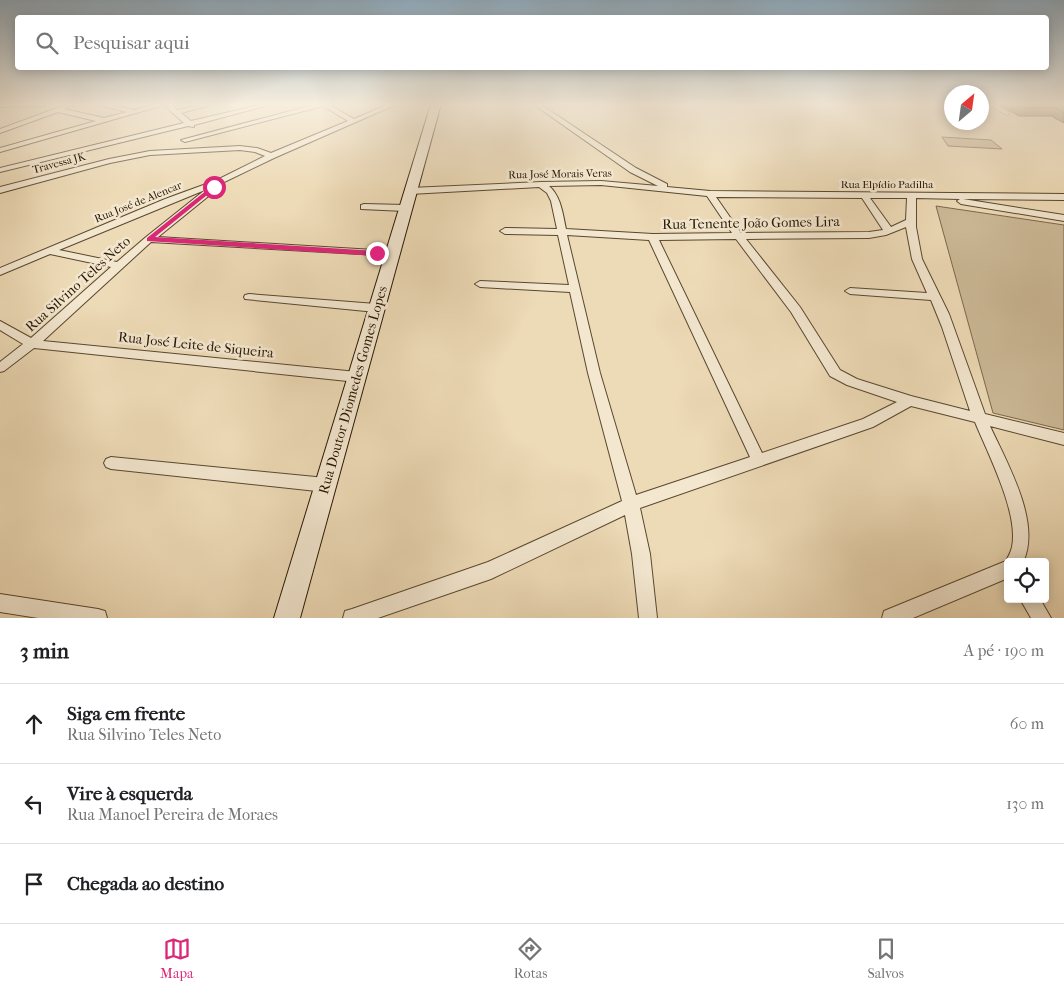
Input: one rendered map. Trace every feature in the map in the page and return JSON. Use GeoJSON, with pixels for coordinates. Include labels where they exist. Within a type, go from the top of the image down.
{"type":"FeatureCollection","features":[{"type":"Feature","properties":{"kind":"street"},"geometry":{"type":"LineString","coordinates":[[0,150],[61,133]]}},
{"type":"Feature","properties":{"kind":"street"},"geometry":{"type":"LineString","coordinates":[[0,170],[153,133]]}},
{"type":"Feature","properties":{"kind":"street"},"geometry":{"type":"LineString","coordinates":[[199,133],[202,136]]}},
{"type":"Feature","properties":{"kind":"street"},"geometry":{"type":"LineString","coordinates":[[185,140],[214,133]]}},
{"type":"Feature","properties":{"kind":"street","name":"Rua José de Alencar"},"geometry":{"type":"LineString","coordinates":[[0,272],[168,201],[220,182],[271,156],[327,133]]}},
{"type":"Feature","properties":{"kind":"street","name":"Rua Doutor Diomedes Gomes Lopes"},"geometry":{"type":"LineString","coordinates":[[287,618],[427,133]]}},
{"type":"Feature","properties":{"kind":"street"},"geometry":{"type":"LineString","coordinates":[[578,133],[633,170],[670,189]]}},
{"type":"Feature","properties":{"kind":"street","name":"Travessa JK"},"geometry":{"type":"LineString","coordinates":[[0,190],[109,161],[150,153],[240,148],[257,150],[271,156]]}},
{"type":"Feature","properties":{"kind":"street","name":"Rua Silvino Teles Neto"},"geometry":{"type":"LineString","coordinates":[[0,368],[32,344],[149,239],[220,182]]}},
{"type":"Feature","properties":{"kind":"street","name":"Rua José Morais Veras"},"geometry":{"type":"LineString","coordinates":[[410,191],[541,184],[601,183],[710,194]]}},
{"type":"Feature","properties":{"kind":"street"},"geometry":{"type":"LineString","coordinates":[[541,184],[554,196],[594,373],[631,504],[641,554],[648,618]]}},
{"type":"Feature","properties":{"kind":"street"},"geometry":{"type":"LineString","coordinates":[[710,194],[739,237],[796,310],[835,373],[852,382],[910,401],[1064,438]]}},
{"type":"Feature","properties":{"kind":"street","name":"Rua Elpídio Padilha"},"geometry":{"type":"LineString","coordinates":[[710,194],[1064,197]]}},
{"type":"Feature","properties":{"kind":"street"},"geometry":{"type":"LineString","coordinates":[[864,195],[889,231]]}},
{"type":"Feature","properties":{"kind":"street"},"geometry":{"type":"LineString","coordinates":[[912,195],[910,222],[917,257],[923,277],[950,332],[980,419],[1006,475],[1018,517],[1021,538],[1017,558]]}},
{"type":"Feature","properties":{"kind":"street"},"geometry":{"type":"LineString","coordinates":[[928,195],[1064,218]]}},
{"type":"Feature","properties":{"kind":"street"},"geometry":{"type":"LineString","coordinates":[[364,207],[405,208]]}},
{"type":"Feature","properties":{"kind":"street","name":"Rua Tenente João Gomes Lira"},"geometry":{"type":"LineString","coordinates":[[505,231],[653,237],[869,235],[889,231],[910,222]]}},
{"type":"Feature","properties":{"kind":"street"},"geometry":{"type":"LineString","coordinates":[[653,237],[758,459]]}},
{"type":"Feature","properties":{"kind":"street"},"geometry":{"type":"LineString","coordinates":[[149,239],[391,254]]}},
{"type":"Feature","properties":{"kind":"street"},"geometry":{"type":"LineString","coordinates":[[48,251],[119,266]]}},
{"type":"Feature","properties":{"kind":"street"},"geometry":{"type":"LineString","coordinates":[[480,284],[575,289]]}},
{"type":"Feature","properties":{"kind":"street"},"geometry":{"type":"LineString","coordinates":[[850,290],[934,297]]}},
{"type":"Feature","properties":{"kind":"street"},"geometry":{"type":"LineString","coordinates":[[249,298],[376,308]]}},
{"type":"Feature","properties":{"kind":"street"},"geometry":{"type":"LineString","coordinates":[[0,325],[32,344]]}},
{"type":"Feature","properties":{"kind":"street","name":"Rua José Leite de Siqueira"},"geometry":{"type":"LineString","coordinates":[[32,344],[357,377]]}},
{"type":"Feature","properties":{"kind":"street"},"geometry":{"type":"LineString","coordinates":[[352,618],[492,570],[631,504],[758,459],[826,439],[868,423],[910,401]]}},
{"type":"Feature","properties":{"kind":"street"},"geometry":{"type":"LineString","coordinates":[[111,463],[326,486]]}},
{"type":"Feature","properties":{"kind":"street"},"geometry":{"type":"LineString","coordinates":[[891,618],[1004,571]]}},
{"type":"Feature","properties":{"kind":"street"},"geometry":{"type":"LineString","coordinates":[[0,602],[57,615],[98,618]]}},
{"type":"Feature","properties":{"kind":"street"},"geometry":{"type":"LineString","coordinates":[[1032,603],[1042,618]]}},
{"type":"Feature","properties":{"kind":"shaded area"},"geometry":{"type":"Polygon","coordinates":[[[942,137],[991,140],[1002,149],[948,146],[942,137]]]}},
{"type":"Feature","properties":{"kind":"shaded area"},"geometry":{"type":"Polygon","coordinates":[[[936,206],[1064,225],[1064,430],[993,413],[936,206]]]}},
{"type":"Feature","properties":{"kind":"route"},"geometry":{"type":"LineString","coordinates":[[214,187],[149,239],[377,253]]}}]}
